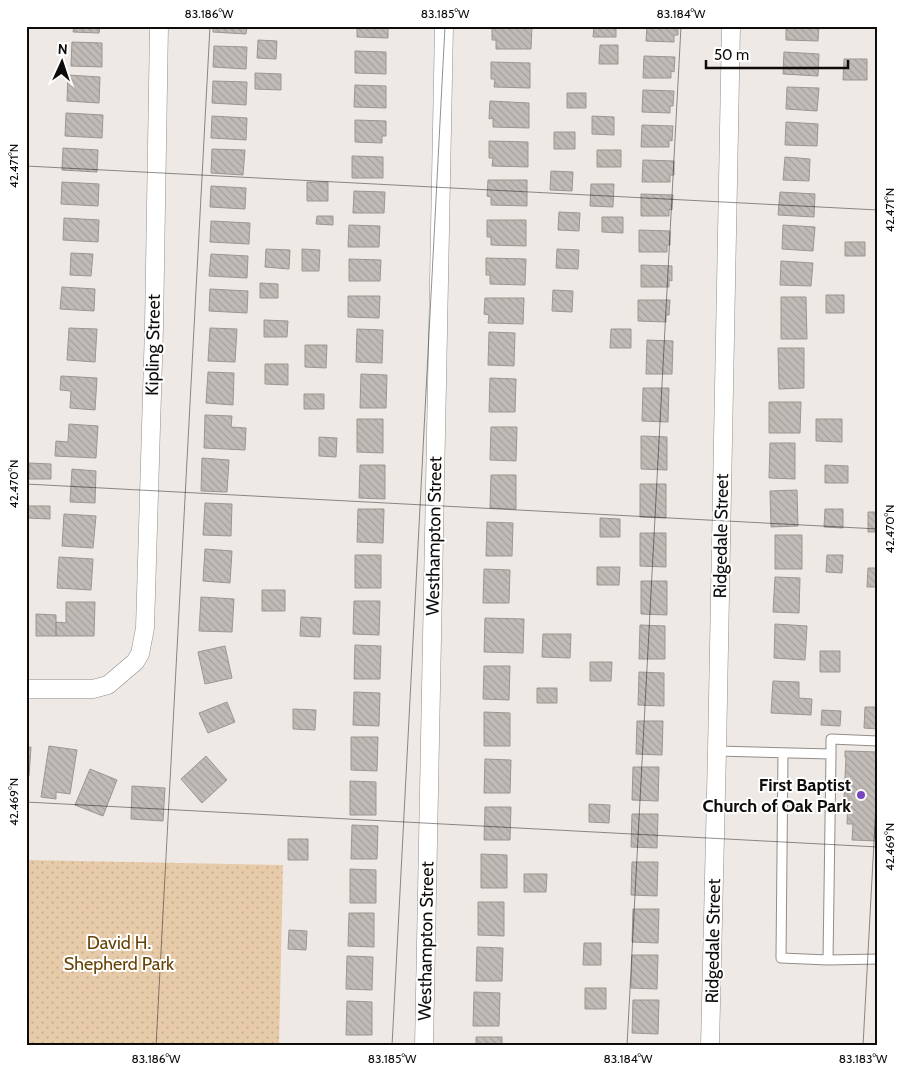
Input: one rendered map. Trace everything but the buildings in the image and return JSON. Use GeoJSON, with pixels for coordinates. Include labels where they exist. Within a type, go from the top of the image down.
{"type":"FeatureCollection","features":[{"type":"Feature","properties":{"kind":"street","name":"Kipling Street"},"geometry":{"type":"LineString","coordinates":[[26,689],[93,689],[108,685],[135,662],[140,654],[145,628],[154,327],[159,26]]}},
{"type":"Feature","properties":{"kind":"street","name":"Westhampton Street"},"geometry":{"type":"LineString","coordinates":[[424,1046],[444,26]]}},
{"type":"Feature","properties":{"kind":"street","name":"Ridgedale Street"},"geometry":{"type":"LineString","coordinates":[[710,1046],[731,26]]}},
{"type":"Feature","properties":{"kind":"lane"},"geometry":{"type":"LineString","coordinates":[[828,960],[831,739],[878,741]]}},
{"type":"Feature","properties":{"kind":"lane"},"geometry":{"type":"LineString","coordinates":[[717,751],[831,754]]}},
{"type":"Feature","properties":{"kind":"lane"},"geometry":{"type":"LineString","coordinates":[[783,753],[780,958],[828,960],[878,959]]}},
{"type":"Feature","properties":{"kind":"green space","name":"David H. Shepherd Park"},"geometry":{"type":"Polygon","coordinates":[[[26,860],[283,865],[279,1046],[26,1046],[26,860]]]}},
{"type":"Feature","properties":{"kind":"place","name":"First Baptist Church of Oak Park"},"geometry":{"type":"Point","coordinates":[861,795]}}]}
